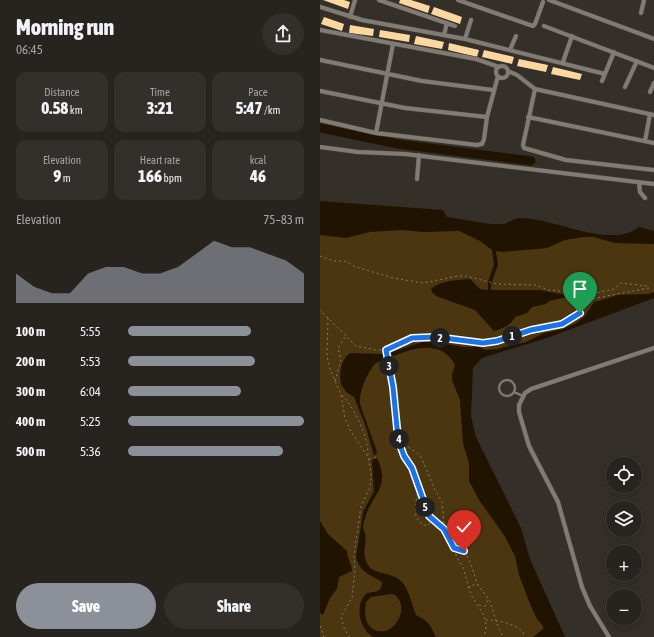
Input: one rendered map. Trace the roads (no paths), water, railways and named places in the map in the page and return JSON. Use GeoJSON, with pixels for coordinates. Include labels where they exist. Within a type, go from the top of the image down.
{"type":"FeatureCollection","features":[{"type":"Feature","properties":{"kind":"street"},"geometry":{"type":"LineString","coordinates":[[350,17],[355,0]]}},
{"type":"Feature","properties":{"kind":"street"},"geometry":{"type":"LineString","coordinates":[[378,0],[455,26]]}},
{"type":"Feature","properties":{"kind":"street"},"geometry":{"type":"LineString","coordinates":[[458,0],[533,26],[535,24],[542,1],[548,0],[654,39]]}},
{"type":"Feature","properties":{"kind":"street"},"geometry":{"type":"LineString","coordinates":[[641,12],[644,0]]}},
{"type":"Feature","properties":{"kind":"street"},"geometry":{"type":"LineString","coordinates":[[320,7],[350,17],[465,39],[563,62],[605,74]]}},
{"type":"Feature","properties":{"kind":"street"},"geometry":{"type":"LineString","coordinates":[[465,39],[471,20]]}},
{"type":"Feature","properties":{"kind":"street"},"geometry":{"type":"LineString","coordinates":[[444,35],[447,23]]}},
{"type":"Feature","properties":{"kind":"street"},"geometry":{"type":"LineString","coordinates":[[544,26],[654,68]]}},
{"type":"Feature","properties":{"kind":"street"},"geometry":{"type":"LineString","coordinates":[[320,30],[487,61],[499,66],[505,66],[508,71],[535,89],[652,114],[645,141]]}},
{"type":"Feature","properties":{"kind":"street"},"geometry":{"type":"LineString","coordinates":[[510,50],[516,36]]}},
{"type":"Feature","properties":{"kind":"street"},"geometry":{"type":"LineString","coordinates":[[563,62],[572,36]]}},
{"type":"Feature","properties":{"kind":"street"},"geometry":{"type":"LineString","coordinates":[[376,133],[393,44]]}},
{"type":"Feature","properties":{"kind":"street"},"geometry":{"type":"LineString","coordinates":[[602,81],[614,52]]}},
{"type":"Feature","properties":{"kind":"street"},"geometry":{"type":"LineString","coordinates":[[320,60],[387,74],[493,90]]}},
{"type":"Feature","properties":{"kind":"street"},"geometry":{"type":"LineString","coordinates":[[625,87],[637,61]]}},
{"type":"Feature","properties":{"kind":"street"},"geometry":{"type":"LineString","coordinates":[[320,120],[376,133],[476,145],[482,144],[493,90],[498,76],[496,71],[499,66]]}},
{"type":"Feature","properties":{"kind":"street"},"geometry":{"type":"LineString","coordinates":[[498,76],[505,77],[508,71]]}},
{"type":"Feature","properties":{"kind":"street"},"geometry":{"type":"LineString","coordinates":[[650,92],[654,83]]}},
{"type":"Feature","properties":{"kind":"street"},"geometry":{"type":"LineString","coordinates":[[535,89],[528,117],[523,145],[524,148],[566,160],[654,170]]}},
{"type":"Feature","properties":{"kind":"street"},"geometry":{"type":"LineString","coordinates":[[320,91],[381,104],[432,112],[487,117]]}},
{"type":"Feature","properties":{"kind":"street"},"geometry":{"type":"LineString","coordinates":[[528,117],[654,143]]}},
{"type":"Feature","properties":{"kind":"street"},"geometry":{"type":"LineString","coordinates":[[320,147],[419,155],[654,184]]}},
{"type":"Feature","properties":{"kind":"street"},"geometry":{"type":"LineString","coordinates":[[417,179],[419,155]]}},
{"type":"Feature","properties":{"kind":"street"},"geometry":{"type":"LineString","coordinates":[[639,182],[640,192],[645,198]]}},
{"type":"Feature","properties":{"kind":"street"},"geometry":{"type":"LineString","coordinates":[[609,637],[590,606],[582,587],[558,502],[529,446],[520,412],[520,405],[523,396],[531,389],[654,348]]}},
{"type":"Feature","properties":{"kind":"lane"},"geometry":{"type":"LineString","coordinates":[[505,381],[510,381],[514,384],[514,392],[505,396],[499,391],[499,386],[505,381]]}},
{"type":"Feature","properties":{"kind":"lane"},"geometry":{"type":"LineString","coordinates":[[514,392],[523,396]]}},
{"type":"Feature","properties":{"kind":"waterway"},"geometry":{"type":"LineString","coordinates":[[320,128],[398,144],[531,161]]}}]}
